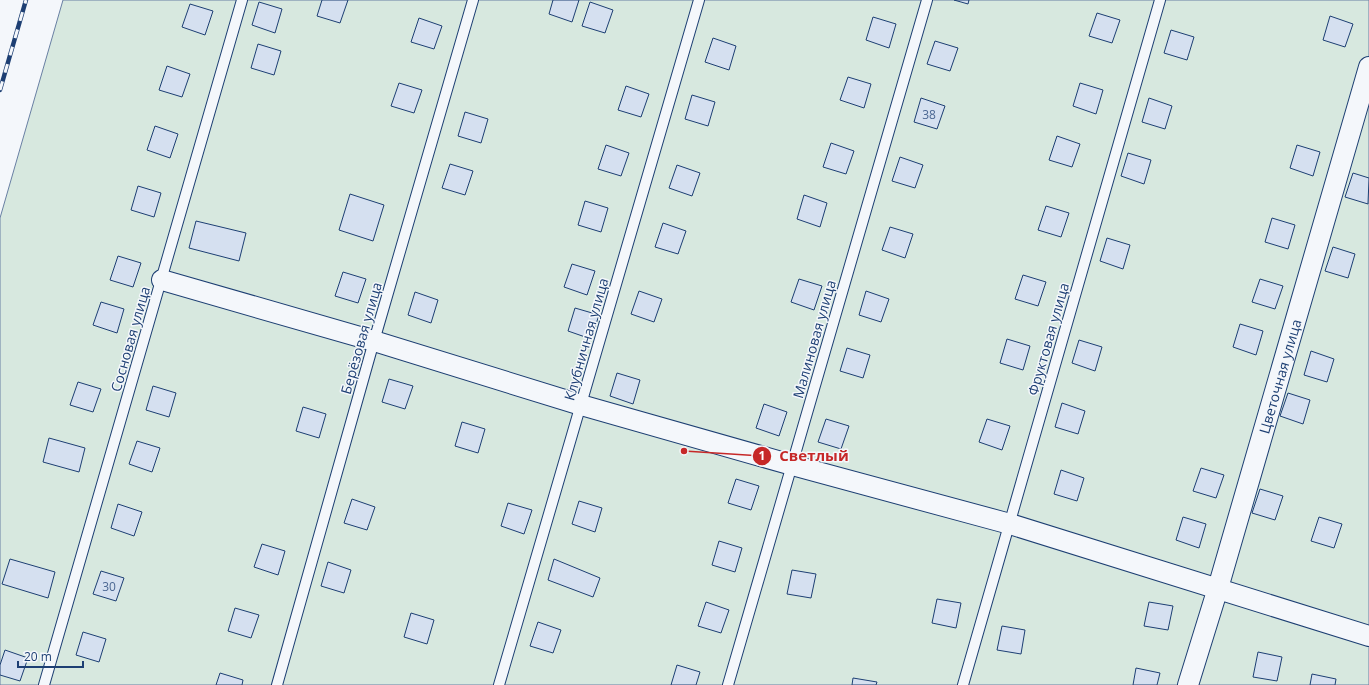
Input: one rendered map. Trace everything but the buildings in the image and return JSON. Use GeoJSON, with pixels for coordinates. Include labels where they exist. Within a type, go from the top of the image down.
{"type":"FeatureCollection","features":[{"type":"Feature","properties":{"kind":"street","name":"Цветочная улица"},"geometry":{"type":"LineString","coordinates":[[1188,685],[1218,588],[1369,67]]}},
{"type":"Feature","properties":{"kind":"street"},"geometry":{"type":"LineString","coordinates":[[162,280],[581,405],[792,465],[1010,524],[1369,636]]}},
{"type":"Feature","properties":{"kind":"lane","name":"Сосновая улица"},"geometry":{"type":"LineString","coordinates":[[44,685],[242,0]]}},
{"type":"Feature","properties":{"kind":"lane","name":"Берёзовая улица"},"geometry":{"type":"LineString","coordinates":[[277,685],[473,0]]}},
{"type":"Feature","properties":{"kind":"lane","name":"Клубничная улица"},"geometry":{"type":"LineString","coordinates":[[499,685],[699,0]]}},
{"type":"Feature","properties":{"kind":"lane","name":"Малиновая улица"},"geometry":{"type":"LineString","coordinates":[[728,685],[927,0]]}},
{"type":"Feature","properties":{"kind":"lane","name":"Фруктовая улица"},"geometry":{"type":"LineString","coordinates":[[963,685],[1160,0]]}},
{"type":"Feature","properties":{"kind":"shaded area"},"geometry":{"type":"Polygon","coordinates":[[[63,0],[1369,0],[1369,685],[0,685],[0,218],[63,0]]]}},
{"type":"Feature","properties":{"kind":"railway"},"geometry":{"type":"LineString","coordinates":[[0,90],[26,0]]}},
{"type":"Feature","properties":{"kind":"place","name":"Светлый"},"geometry":{"type":"Point","coordinates":[684,451]}}]}
